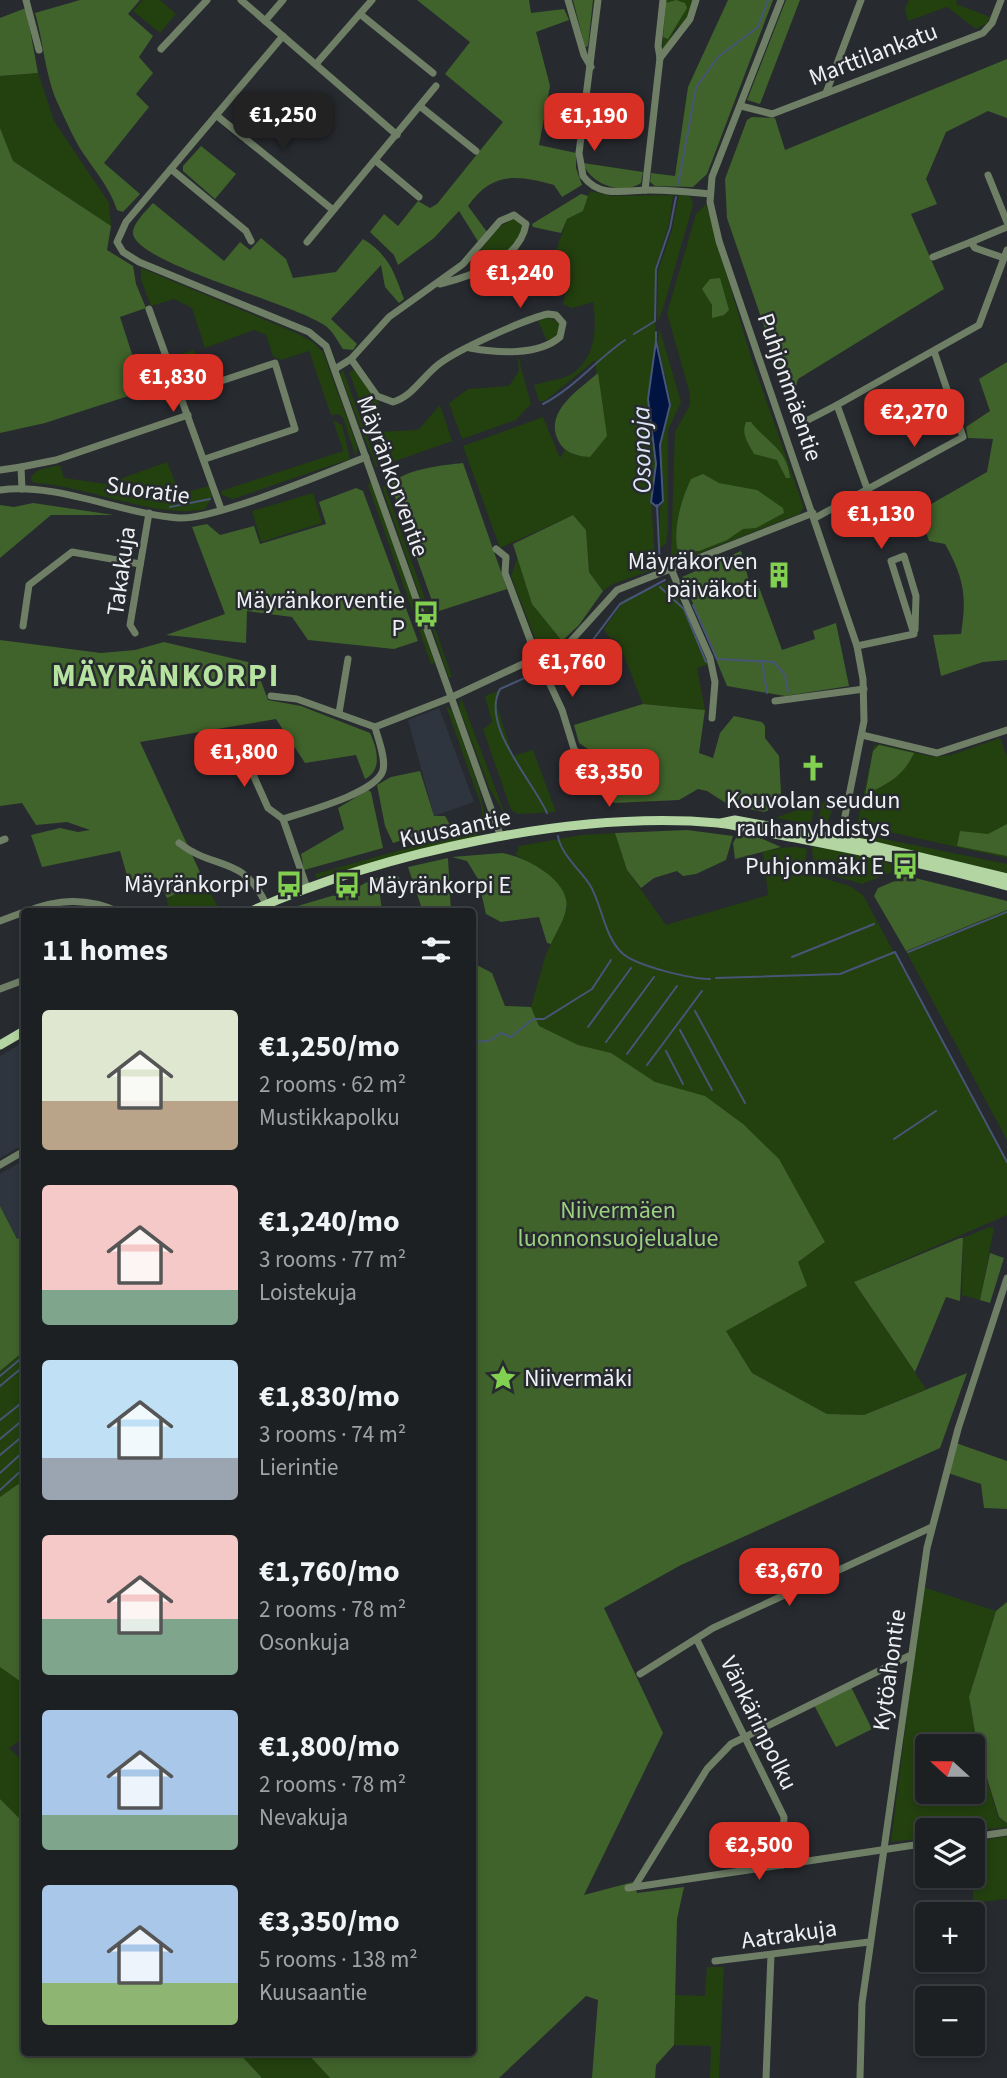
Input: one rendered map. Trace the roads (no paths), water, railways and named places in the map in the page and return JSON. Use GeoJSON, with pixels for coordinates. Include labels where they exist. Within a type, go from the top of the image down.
{"type":"FeatureCollection","features":[{"type":"Feature","properties":{"kind":"main road","name":"Kuusaantie"},"geometry":{"type":"LineString","coordinates":[[258,908],[307,888],[405,858],[501,837],[596,824],[720,824],[840,842],[1007,878]]}},
{"type":"Feature","properties":{"kind":"main road","name":"Kuusaantie"},"geometry":{"type":"LineString","coordinates":[[840,842],[1007,886]]}},
{"type":"Feature","properties":{"kind":"main road"},"geometry":{"type":"LineString","coordinates":[[0,1045],[21,1033]]}},
{"type":"Feature","properties":{"kind":"street"},"geometry":{"type":"LineString","coordinates":[[26,0],[39,50]]}},
{"type":"Feature","properties":{"kind":"street"},"geometry":{"type":"LineString","coordinates":[[161,49],[206,0]]}},
{"type":"Feature","properties":{"kind":"street"},"geometry":{"type":"LineString","coordinates":[[241,0],[397,135]]}},
{"type":"Feature","properties":{"kind":"street"},"geometry":{"type":"LineString","coordinates":[[265,21],[283,0]]}},
{"type":"Feature","properties":{"kind":"street"},"geometry":{"type":"LineString","coordinates":[[316,64],[372,0]]}},
{"type":"Feature","properties":{"kind":"street"},"geometry":{"type":"LineString","coordinates":[[568,0],[584,55],[591,67]]}},
{"type":"Feature","properties":{"kind":"street"},"geometry":{"type":"LineString","coordinates":[[598,0],[579,153],[583,176],[600,189],[621,193],[645,190],[710,194]]}},
{"type":"Feature","properties":{"kind":"street"},"geometry":{"type":"LineString","coordinates":[[645,190],[660,58],[658,46],[663,0]]}},
{"type":"Feature","properties":{"kind":"street"},"geometry":{"type":"LineString","coordinates":[[660,58],[690,19],[696,0]]}},
{"type":"Feature","properties":{"kind":"street","name":"Puhjonmäentie"},"geometry":{"type":"LineString","coordinates":[[781,0],[741,107],[723,144],[710,194],[719,241],[857,646],[864,689],[862,735],[840,842]]}},
{"type":"Feature","properties":{"kind":"street"},"geometry":{"type":"LineString","coordinates":[[825,93],[861,0]]}},
{"type":"Feature","properties":{"kind":"street","name":"Marttilankatu"},"geometry":{"type":"LineString","coordinates":[[741,107],[772,114],[983,33],[992,23],[1001,0]]}},
{"type":"Feature","properties":{"kind":"street"},"geometry":{"type":"LineString","coordinates":[[360,14],[433,73]]}},
{"type":"Feature","properties":{"kind":"street"},"geometry":{"type":"LineString","coordinates":[[251,242],[246,231],[171,169],[283,36]]}},
{"type":"Feature","properties":{"kind":"street"},"geometry":{"type":"LineString","coordinates":[[307,242],[436,86]]}},
{"type":"Feature","properties":{"kind":"street"},"geometry":{"type":"LineString","coordinates":[[421,107],[476,151]]}},
{"type":"Feature","properties":{"kind":"street"},"geometry":{"type":"LineString","coordinates":[[216,115],[332,210]]}},
{"type":"Feature","properties":{"kind":"street"},"geometry":{"type":"LineString","coordinates":[[376,161],[419,197]]}},
{"type":"Feature","properties":{"kind":"street","name":"Mäyränkorventie"},"geometry":{"type":"LineString","coordinates":[[171,169],[121,228],[117,239],[120,247],[139,262],[172,278],[309,332],[326,346],[501,837]]}},
{"type":"Feature","properties":{"kind":"street"},"geometry":{"type":"LineString","coordinates":[[988,175],[1007,222]]}},
{"type":"Feature","properties":{"kind":"street"},"geometry":{"type":"LineString","coordinates":[[335,369],[351,359],[389,317],[440,284],[476,251],[500,221],[514,215],[524,219],[526,224],[522,237],[507,255],[489,266],[440,284]]}},
{"type":"Feature","properties":{"kind":"street"},"geometry":{"type":"LineString","coordinates":[[933,257],[1007,227]]}},
{"type":"Feature","properties":{"kind":"street"},"geometry":{"type":"LineString","coordinates":[[971,242],[975,248],[1004,258]]}},
{"type":"Feature","properties":{"kind":"street"},"geometry":{"type":"LineString","coordinates":[[808,420],[979,326],[1007,250]]}},
{"type":"Feature","properties":{"kind":"street"},"geometry":{"type":"LineString","coordinates":[[149,309],[182,394],[221,509]]}},
{"type":"Feature","properties":{"kind":"street"},"geometry":{"type":"LineString","coordinates":[[351,359],[377,396],[393,402],[407,396],[441,362],[470,348],[543,316],[556,315],[563,323],[560,337],[543,347],[524,351],[470,348]]}},
{"type":"Feature","properties":{"kind":"street"},"geometry":{"type":"LineString","coordinates":[[271,696],[296,699],[375,727],[452,697],[573,640],[612,592],[814,516],[869,491],[963,437],[934,351]]}},
{"type":"Feature","properties":{"kind":"street"},"geometry":{"type":"LineString","coordinates":[[182,394],[275,363],[295,429],[205,459]]}},
{"type":"Feature","properties":{"kind":"street"},"geometry":{"type":"LineString","coordinates":[[837,405],[869,491]]}},
{"type":"Feature","properties":{"kind":"street"},"geometry":{"type":"LineString","coordinates":[[0,470],[56,460],[188,415]]}},
{"type":"Feature","properties":{"kind":"street","name":"Suoratie"},"geometry":{"type":"LineString","coordinates":[[0,490],[22,489],[186,518],[221,509],[366,457]]}},
{"type":"Feature","properties":{"kind":"street"},"geometry":{"type":"LineString","coordinates":[[21,467],[22,489]]}},
{"type":"Feature","properties":{"kind":"street","name":"Takakuja"},"geometry":{"type":"LineString","coordinates":[[135,633],[131,625],[149,513]]}},
{"type":"Feature","properties":{"kind":"street"},"geometry":{"type":"LineString","coordinates":[[496,549],[506,557],[505,573],[538,658],[562,710],[574,749],[583,759]]}},
{"type":"Feature","properties":{"kind":"street"},"geometry":{"type":"LineString","coordinates":[[23,626],[29,586],[72,552],[140,564]]}},
{"type":"Feature","properties":{"kind":"street"},"geometry":{"type":"LineString","coordinates":[[857,646],[909,637],[915,630],[916,596],[904,556],[891,561],[915,630]]}},
{"type":"Feature","properties":{"kind":"street"},"geometry":{"type":"LineString","coordinates":[[671,569],[710,658],[715,682],[712,718]]}},
{"type":"Feature","properties":{"kind":"street"},"geometry":{"type":"LineString","coordinates":[[339,713],[348,659]]}},
{"type":"Feature","properties":{"kind":"street"},"geometry":{"type":"LineString","coordinates":[[775,701],[864,689]]}},
{"type":"Feature","properties":{"kind":"street"},"geometry":{"type":"LineString","coordinates":[[283,819],[335,803],[377,779],[384,765],[375,727]]}},
{"type":"Feature","properties":{"kind":"street"},"geometry":{"type":"LineString","coordinates":[[862,735],[937,753],[960,748],[1007,730]]}},
{"type":"Feature","properties":{"kind":"street"},"geometry":{"type":"LineString","coordinates":[[246,759],[268,808],[283,819],[307,888]]}},
{"type":"Feature","properties":{"kind":"street"},"geometry":{"type":"LineString","coordinates":[[179,843],[199,857],[237,868],[252,880],[266,904]]}},
{"type":"Feature","properties":{"kind":"street"},"geometry":{"type":"LineString","coordinates":[[37,908],[76,900],[105,908]]}},
{"type":"Feature","properties":{"kind":"street"},"geometry":{"type":"LineString","coordinates":[[0,921],[21,913]]}},
{"type":"Feature","properties":{"kind":"street"},"geometry":{"type":"LineString","coordinates":[[0,989],[21,981]]}},
{"type":"Feature","properties":{"kind":"street"},"geometry":{"type":"LineString","coordinates":[[0,1165],[21,1153]]}},
{"type":"Feature","properties":{"kind":"street","name":"Kytöahontie"},"geometry":{"type":"LineString","coordinates":[[860,2078],[862,2003],[869,1942],[909,1657],[932,1527],[958,1429],[1007,1278]]}},
{"type":"Feature","properties":{"kind":"street"},"geometry":{"type":"LineString","coordinates":[[640,1674],[713,1629],[932,1527]]}},
{"type":"Feature","properties":{"kind":"street","name":"Vänkärinpolku"},"geometry":{"type":"LineString","coordinates":[[697,1640],[784,1817],[782,1865]]}},
{"type":"Feature","properties":{"kind":"street"},"geometry":{"type":"LineString","coordinates":[[909,1657],[742,1736],[708,1769],[632,1887],[915,1845]]}},
{"type":"Feature","properties":{"kind":"street"},"geometry":{"type":"LineString","coordinates":[[985,1835],[1007,1832]]}},
{"type":"Feature","properties":{"kind":"street","name":"Aatrakuja"},"geometry":{"type":"LineString","coordinates":[[715,1961],[869,1942]]}},
{"type":"Feature","properties":{"kind":"street"},"geometry":{"type":"LineString","coordinates":[[766,2078],[771,1955]]}},
{"type":"Feature","properties":{"kind":"water"},"geometry":{"type":"Polygon","coordinates":[[[656,341],[670,405],[660,445],[663,501],[657,507],[651,502],[656,464],[648,399],[656,341]]]}},
{"type":"Feature","properties":{"kind":"waterway","name":"Osonoja"},"geometry":{"type":"LineString","coordinates":[[678,185],[696,88],[718,57],[758,27],[768,0]]}},
{"type":"Feature","properties":{"kind":"waterway","name":"Osonoja"},"geometry":{"type":"LineString","coordinates":[[634,334],[655,321],[656,269],[670,228],[676,197]]}},
{"type":"Feature","properties":{"kind":"waterway","name":"Osonoja"},"geometry":{"type":"LineString","coordinates":[[656,332],[656,342]]}},
{"type":"Feature","properties":{"kind":"waterway"},"geometry":{"type":"LineString","coordinates":[[543,404],[565,390],[625,340]]}},
{"type":"Feature","properties":{"kind":"waterway"},"geometry":{"type":"LineString","coordinates":[[170,507],[210,499]]}},
{"type":"Feature","properties":{"kind":"waterway","name":"Osonoja"},"geometry":{"type":"LineString","coordinates":[[657,505],[660,567]]}},
{"type":"Feature","properties":{"kind":"waterway","name":"Osonoja"},"geometry":{"type":"LineString","coordinates":[[553,665],[586,649],[620,604],[665,580]]}},
{"type":"Feature","properties":{"kind":"waterway"},"geometry":{"type":"LineString","coordinates":[[660,587],[684,609],[706,662]]}},
{"type":"Feature","properties":{"kind":"waterway"},"geometry":{"type":"LineString","coordinates":[[693,605],[717,659],[774,662],[785,675],[788,692]]}},
{"type":"Feature","properties":{"kind":"waterway"},"geometry":{"type":"LineString","coordinates":[[762,660],[767,693]]}},
{"type":"Feature","properties":{"kind":"waterway","name":"Osonoja"},"geometry":{"type":"LineString","coordinates":[[536,673],[500,689],[496,703],[497,719],[502,736],[547,813]]}},
{"type":"Feature","properties":{"kind":"waterway"},"geometry":{"type":"LineString","coordinates":[[558,836],[567,855],[590,885],[611,938],[622,953],[639,963],[664,971],[710,979]]}},
{"type":"Feature","properties":{"kind":"waterway"},"geometry":{"type":"LineString","coordinates":[[908,952],[1007,912]]}},
{"type":"Feature","properties":{"kind":"waterway"},"geometry":{"type":"LineString","coordinates":[[792,957],[874,924]]}},
{"type":"Feature","properties":{"kind":"waterway"},"geometry":{"type":"LineString","coordinates":[[716,978],[840,974],[895,952],[1007,1162]]}},
{"type":"Feature","properties":{"kind":"waterway"},"geometry":{"type":"LineString","coordinates":[[476,1042],[489,1041],[501,1033],[511,1037],[533,1019],[544,1019],[592,989],[611,960]]}},
{"type":"Feature","properties":{"kind":"waterway"},"geometry":{"type":"LineString","coordinates":[[588,1027],[631,968]]}},
{"type":"Feature","properties":{"kind":"waterway"},"geometry":{"type":"LineString","coordinates":[[606,1042],[654,977]]}},
{"type":"Feature","properties":{"kind":"waterway"},"geometry":{"type":"LineString","coordinates":[[627,1054],[677,986]]}},
{"type":"Feature","properties":{"kind":"waterway"},"geometry":{"type":"LineString","coordinates":[[647,1065],[702,991]]}},
{"type":"Feature","properties":{"kind":"waterway"},"geometry":{"type":"LineString","coordinates":[[695,1011],[745,1103]]}},
{"type":"Feature","properties":{"kind":"waterway"},"geometry":{"type":"LineString","coordinates":[[680,1030],[712,1090]]}},
{"type":"Feature","properties":{"kind":"waterway"},"geometry":{"type":"LineString","coordinates":[[666,1051],[683,1084]]}},
{"type":"Feature","properties":{"kind":"waterway"},"geometry":{"type":"LineString","coordinates":[[894,1139],[936,1111]]}},
{"type":"Feature","properties":{"kind":"waterway"},"geometry":{"type":"LineString","coordinates":[[0,1376],[21,1358]]}},
{"type":"Feature","properties":{"kind":"waterway"},"geometry":{"type":"LineString","coordinates":[[0,1386],[21,1368]]}},
{"type":"Feature","properties":{"kind":"waterway"},"geometry":{"type":"LineString","coordinates":[[0,1420],[21,1403]]}},
{"type":"Feature","properties":{"kind":"waterway"},"geometry":{"type":"LineString","coordinates":[[0,1439],[21,1422]]}},
{"type":"Feature","properties":{"kind":"waterway"},"geometry":{"type":"LineString","coordinates":[[0,1455],[21,1438]]}},
{"type":"Feature","properties":{"kind":"waterway"},"geometry":{"type":"LineString","coordinates":[[0,1473],[21,1454]]}},
{"type":"Feature","properties":{"kind":"waterway"},"geometry":{"type":"LineString","coordinates":[[0,1490],[21,1471]]}},
{"type":"Feature","properties":{"kind":"place","name":"Mäyräkorven päiväkoti"},"geometry":{"type":"Point","coordinates":[779,575]}},
{"type":"Feature","properties":{"kind":"place","name":"Mäyränkorventie P"},"geometry":{"type":"Point","coordinates":[426,614]}},
{"type":"Feature","properties":{"kind":"place","name":"Kouvolan seudun rauhanyhdistys"},"geometry":{"type":"Point","coordinates":[813,768]}},
{"type":"Feature","properties":{"kind":"place","name":"Puhjonmäki E"},"geometry":{"type":"Point","coordinates":[905,866]}},
{"type":"Feature","properties":{"kind":"place","name":"Mäyränkorpi P"},"geometry":{"type":"Point","coordinates":[289,884]}},
{"type":"Feature","properties":{"kind":"place","name":"Mäyränkorpi E"},"geometry":{"type":"Point","coordinates":[347,885]}},
{"type":"Feature","properties":{"kind":"place","name":"Niivermäki"},"geometry":{"type":"Point","coordinates":[503,1378]}},
{"type":"Feature","properties":{"kind":"district","name":"MÄYRÄNKORPI"},"geometry":{"type":"Point","coordinates":[166,675]}},
{"type":"Feature","properties":{"kind":"park label","name":"Niivermäen luonnonsuojelualue"},"geometry":{"type":"Point","coordinates":[618,1224]}}]}
